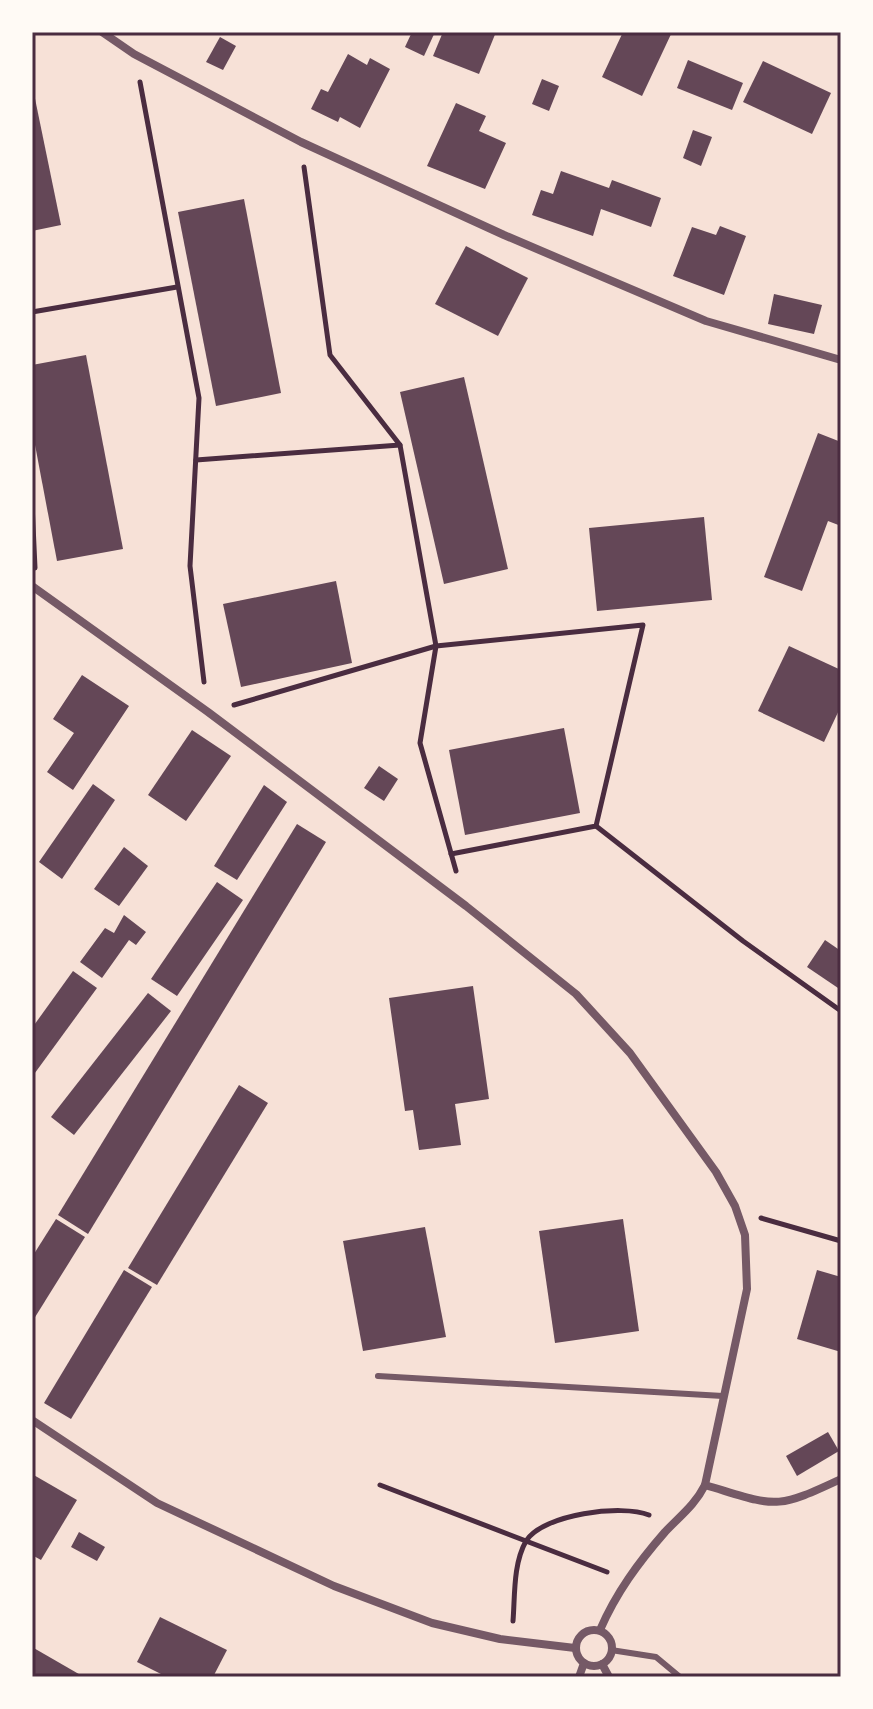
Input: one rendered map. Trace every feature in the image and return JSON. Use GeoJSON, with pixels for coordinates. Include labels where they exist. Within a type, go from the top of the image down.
{"type":"FeatureCollection","features":[{"type":"Feature","properties":{"kind":"street"},"geometry":{"type":"LineString","coordinates":[[102,32],[134,54],[301,142],[504,235],[706,321],[841,360]]}},
{"type":"Feature","properties":{"kind":"street"},"geometry":{"type":"LineString","coordinates":[[34,588],[208,712],[466,906],[576,994],[630,1053],[716,1172],[735,1206],[745,1235],[747,1289],[705,1485],[695,1504],[667,1531],[628,1578],[600,1630]]}},
{"type":"Feature","properties":{"kind":"street"},"geometry":{"type":"LineString","coordinates":[[32,1420],[157,1503],[334,1586],[432,1623],[500,1639],[575,1648]]}},
{"type":"Feature","properties":{"kind":"street"},"geometry":{"type":"LineString","coordinates":[[705,1485],[768,1504],[791,1503],[841,1479]]}},
{"type":"Feature","properties":{"kind":"street"},"geometry":{"type":"LineString","coordinates":[[575,1648],[583,1633],[600,1630]]}},
{"type":"Feature","properties":{"kind":"street"},"geometry":{"type":"LineString","coordinates":[[600,1630],[609,1638],[611,1650],[602,1664]]}},
{"type":"Feature","properties":{"kind":"street"},"geometry":{"type":"LineString","coordinates":[[575,1648],[584,1663]]}},
{"type":"Feature","properties":{"kind":"street"},"geometry":{"type":"LineString","coordinates":[[584,1663],[602,1664]]}},
{"type":"Feature","properties":{"kind":"street"},"geometry":{"type":"LineString","coordinates":[[579,1677],[584,1663]]}},
{"type":"Feature","properties":{"kind":"street"},"geometry":{"type":"LineString","coordinates":[[602,1664],[609,1677]]}},
{"type":"Feature","properties":{"kind":"lane"},"geometry":{"type":"LineString","coordinates":[[378,1376],[723,1396]]}},
{"type":"Feature","properties":{"kind":"lane"},"geometry":{"type":"LineString","coordinates":[[611,1650],[656,1657],[680,1677]]}},
{"type":"Feature","properties":{"kind":"path"},"geometry":{"type":"LineString","coordinates":[[134,54],[199,398],[190,566],[208,712],[436,646],[643,625],[596,826]]}},
{"type":"Feature","properties":{"kind":"path"},"geometry":{"type":"LineString","coordinates":[[301,142],[330,355],[400,445],[436,646],[420,743],[466,906]]}},
{"type":"Feature","properties":{"kind":"path"},"geometry":{"type":"LineString","coordinates":[[32,312],[177,287]]}},
{"type":"Feature","properties":{"kind":"path"},"geometry":{"type":"LineString","coordinates":[[196,460],[400,445]]}},
{"type":"Feature","properties":{"kind":"path"},"geometry":{"type":"LineString","coordinates":[[32,503],[36,522],[34,588]]}},
{"type":"Feature","properties":{"kind":"path"},"geometry":{"type":"LineString","coordinates":[[451,854],[596,826],[743,941],[841,1011]]}},
{"type":"Feature","properties":{"kind":"path"},"geometry":{"type":"LineString","coordinates":[[768,1220],[841,1241]]}},
{"type":"Feature","properties":{"kind":"path"},"geometry":{"type":"LineString","coordinates":[[380,1485],[608,1573]]}},
{"type":"Feature","properties":{"kind":"path"},"geometry":{"type":"LineString","coordinates":[[513,1628],[519,1557],[527,1538],[561,1519],[611,1511],[640,1512],[658,1519]]}},
{"type":"Feature","properties":{"kind":"building"},"geometry":{"type":"Polygon","coordinates":[[[412,32],[435,32],[424,56],[405,47],[412,32]]]}},
{"type":"Feature","properties":{"kind":"building"},"geometry":{"type":"Polygon","coordinates":[[[443,32],[496,32],[479,74],[433,56],[443,32]]]}},
{"type":"Feature","properties":{"kind":"building"},"geometry":{"type":"Polygon","coordinates":[[[623,32],[672,32],[642,96],[602,77],[623,32]]]}},
{"type":"Feature","properties":{"kind":"building"},"geometry":{"type":"Polygon","coordinates":[[[220,37],[236,46],[223,70],[206,62],[220,37]]]}},
{"type":"Feature","properties":{"kind":"building"},"geometry":{"type":"Polygon","coordinates":[[[348,54],[367,65],[370,58],[390,69],[360,128],[340,117],[338,122],[311,109],[321,89],[328,92],[348,54]]]}},
{"type":"Feature","properties":{"kind":"building"},"geometry":{"type":"Polygon","coordinates":[[[688,60],[743,83],[732,110],[677,88],[688,60]]]}},
{"type":"Feature","properties":{"kind":"building"},"geometry":{"type":"Polygon","coordinates":[[[763,61],[831,93],[812,134],[743,102],[763,61]]]}},
{"type":"Feature","properties":{"kind":"building"},"geometry":{"type":"Polygon","coordinates":[[[542,79],[559,86],[549,111],[532,104],[542,79]]]}},
{"type":"Feature","properties":{"kind":"building"},"geometry":{"type":"Polygon","coordinates":[[[32,84],[61,225],[32,231],[32,84]]]}},
{"type":"Feature","properties":{"kind":"building"},"geometry":{"type":"Polygon","coordinates":[[[456,103],[486,116],[479,131],[506,143],[485,189],[427,166],[456,103]]]}},
{"type":"Feature","properties":{"kind":"building"},"geometry":{"type":"Polygon","coordinates":[[[693,130],[712,137],[701,166],[683,158],[693,130]]]}},
{"type":"Feature","properties":{"kind":"building"},"geometry":{"type":"Polygon","coordinates":[[[561,171],[609,188],[612,180],[661,198],[651,227],[601,209],[593,236],[532,215],[541,190],[553,194],[561,171]]]}},
{"type":"Feature","properties":{"kind":"building"},"geometry":{"type":"Polygon","coordinates":[[[244,199],[281,393],[216,406],[178,212],[244,199]]]}},
{"type":"Feature","properties":{"kind":"building"},"geometry":{"type":"Polygon","coordinates":[[[720,226],[746,236],[724,295],[673,276],[692,227],[716,235],[720,226]]]}},
{"type":"Feature","properties":{"kind":"building"},"geometry":{"type":"Polygon","coordinates":[[[466,246],[528,278],[498,336],[435,304],[466,246]]]}},
{"type":"Feature","properties":{"kind":"building"},"geometry":{"type":"Polygon","coordinates":[[[774,294],[822,305],[814,334],[768,324],[774,294]]]}},
{"type":"Feature","properties":{"kind":"building"},"geometry":{"type":"Polygon","coordinates":[[[86,355],[123,549],[57,561],[32,429],[32,365],[86,355]]]}},
{"type":"Feature","properties":{"kind":"building"},"geometry":{"type":"Polygon","coordinates":[[[464,377],[508,569],[444,584],[400,392],[464,377]]]}},
{"type":"Feature","properties":{"kind":"building"},"geometry":{"type":"Polygon","coordinates":[[[818,433],[841,442],[841,526],[828,521],[802,591],[764,577],[818,433]]]}},
{"type":"Feature","properties":{"kind":"building"},"geometry":{"type":"Polygon","coordinates":[[[704,517],[712,600],[597,611],[589,528],[704,517]]]}},
{"type":"Feature","properties":{"kind":"building"},"geometry":{"type":"Polygon","coordinates":[[[336,581],[352,663],[241,687],[223,604],[336,581]]]}},
{"type":"Feature","properties":{"kind":"building"},"geometry":{"type":"Polygon","coordinates":[[[789,646],[841,670],[841,706],[824,742],[758,711],[789,646]]]}},
{"type":"Feature","properties":{"kind":"building"},"geometry":{"type":"Polygon","coordinates":[[[82,675],[129,706],[73,790],[47,772],[74,733],[53,719],[82,675]]]}},
{"type":"Feature","properties":{"kind":"building"},"geometry":{"type":"Polygon","coordinates":[[[564,728],[580,813],[465,835],[449,750],[564,728]]]}},
{"type":"Feature","properties":{"kind":"building"},"geometry":{"type":"Polygon","coordinates":[[[192,730],[231,756],[186,821],[148,795],[192,730]]]}},
{"type":"Feature","properties":{"kind":"building"},"geometry":{"type":"Polygon","coordinates":[[[379,766],[398,779],[384,801],[364,788],[379,766]]]}},
{"type":"Feature","properties":{"kind":"building"},"geometry":{"type":"Polygon","coordinates":[[[93,784],[115,800],[62,879],[39,862],[93,784]]]}},
{"type":"Feature","properties":{"kind":"building"},"geometry":{"type":"Polygon","coordinates":[[[264,785],[287,802],[237,880],[214,866],[264,785]]]}},
{"type":"Feature","properties":{"kind":"building"},"geometry":{"type":"Polygon","coordinates":[[[297,824],[326,842],[88,1234],[58,1215],[297,824]]]}},
{"type":"Feature","properties":{"kind":"building"},"geometry":{"type":"Polygon","coordinates":[[[124,847],[148,866],[119,906],[94,889],[124,847]]]}},
{"type":"Feature","properties":{"kind":"building"},"geometry":{"type":"Polygon","coordinates":[[[217,882],[243,900],[177,996],[151,979],[217,882]]]}},
{"type":"Feature","properties":{"kind":"building"},"geometry":{"type":"Polygon","coordinates":[[[124,915],[146,932],[136,945],[129,940],[102,978],[80,962],[105,928],[114,933],[124,915]]]}},
{"type":"Feature","properties":{"kind":"building"},"geometry":{"type":"Polygon","coordinates":[[[825,940],[841,951],[841,990],[807,967],[825,940]]]}},
{"type":"Feature","properties":{"kind":"building"},"geometry":{"type":"Polygon","coordinates":[[[73,971],[97,988],[32,1077],[32,1028],[73,971]]]}},
{"type":"Feature","properties":{"kind":"building"},"geometry":{"type":"Polygon","coordinates":[[[473,986],[489,1099],[455,1104],[461,1145],[419,1150],[413,1110],[405,1111],[389,998],[473,986]]]}},
{"type":"Feature","properties":{"kind":"building"},"geometry":{"type":"Polygon","coordinates":[[[148,993],[171,1011],[74,1135],[51,1117],[148,993]]]}},
{"type":"Feature","properties":{"kind":"building"},"geometry":{"type":"Polygon","coordinates":[[[239,1085],[268,1103],[157,1285],[128,1268],[239,1085]]]}},
{"type":"Feature","properties":{"kind":"building"},"geometry":{"type":"Polygon","coordinates":[[[56,1219],[85,1237],[32,1322],[32,1257],[56,1219]]]}},
{"type":"Feature","properties":{"kind":"building"},"geometry":{"type":"Polygon","coordinates":[[[623,1219],[639,1331],[555,1343],[539,1231],[623,1219]]]}},
{"type":"Feature","properties":{"kind":"building"},"geometry":{"type":"Polygon","coordinates":[[[425,1227],[446,1337],[363,1351],[343,1241],[425,1227]]]}},
{"type":"Feature","properties":{"kind":"building"},"geometry":{"type":"Polygon","coordinates":[[[124,1270],[152,1287],[71,1419],[44,1403],[124,1270]]]}},
{"type":"Feature","properties":{"kind":"building"},"geometry":{"type":"Polygon","coordinates":[[[817,1270],[841,1277],[841,1352],[797,1339],[817,1270]]]}},
{"type":"Feature","properties":{"kind":"building"},"geometry":{"type":"Polygon","coordinates":[[[828,1432],[839,1451],[797,1476],[786,1456],[828,1432]]]}},
{"type":"Feature","properties":{"kind":"building"},"geometry":{"type":"Polygon","coordinates":[[[32,1474],[77,1500],[41,1560],[32,1555],[32,1474]]]}},
{"type":"Feature","properties":{"kind":"building"},"geometry":{"type":"Polygon","coordinates":[[[79,1532],[105,1547],[97,1561],[71,1547],[79,1532]]]}},
{"type":"Feature","properties":{"kind":"building"},"geometry":{"type":"Polygon","coordinates":[[[160,1617],[227,1650],[213,1677],[167,1677],[137,1662],[160,1617]]]}},
{"type":"Feature","properties":{"kind":"building"},"geometry":{"type":"Polygon","coordinates":[[[32,1647],[84,1677],[32,1677],[32,1647]]]}}]}
